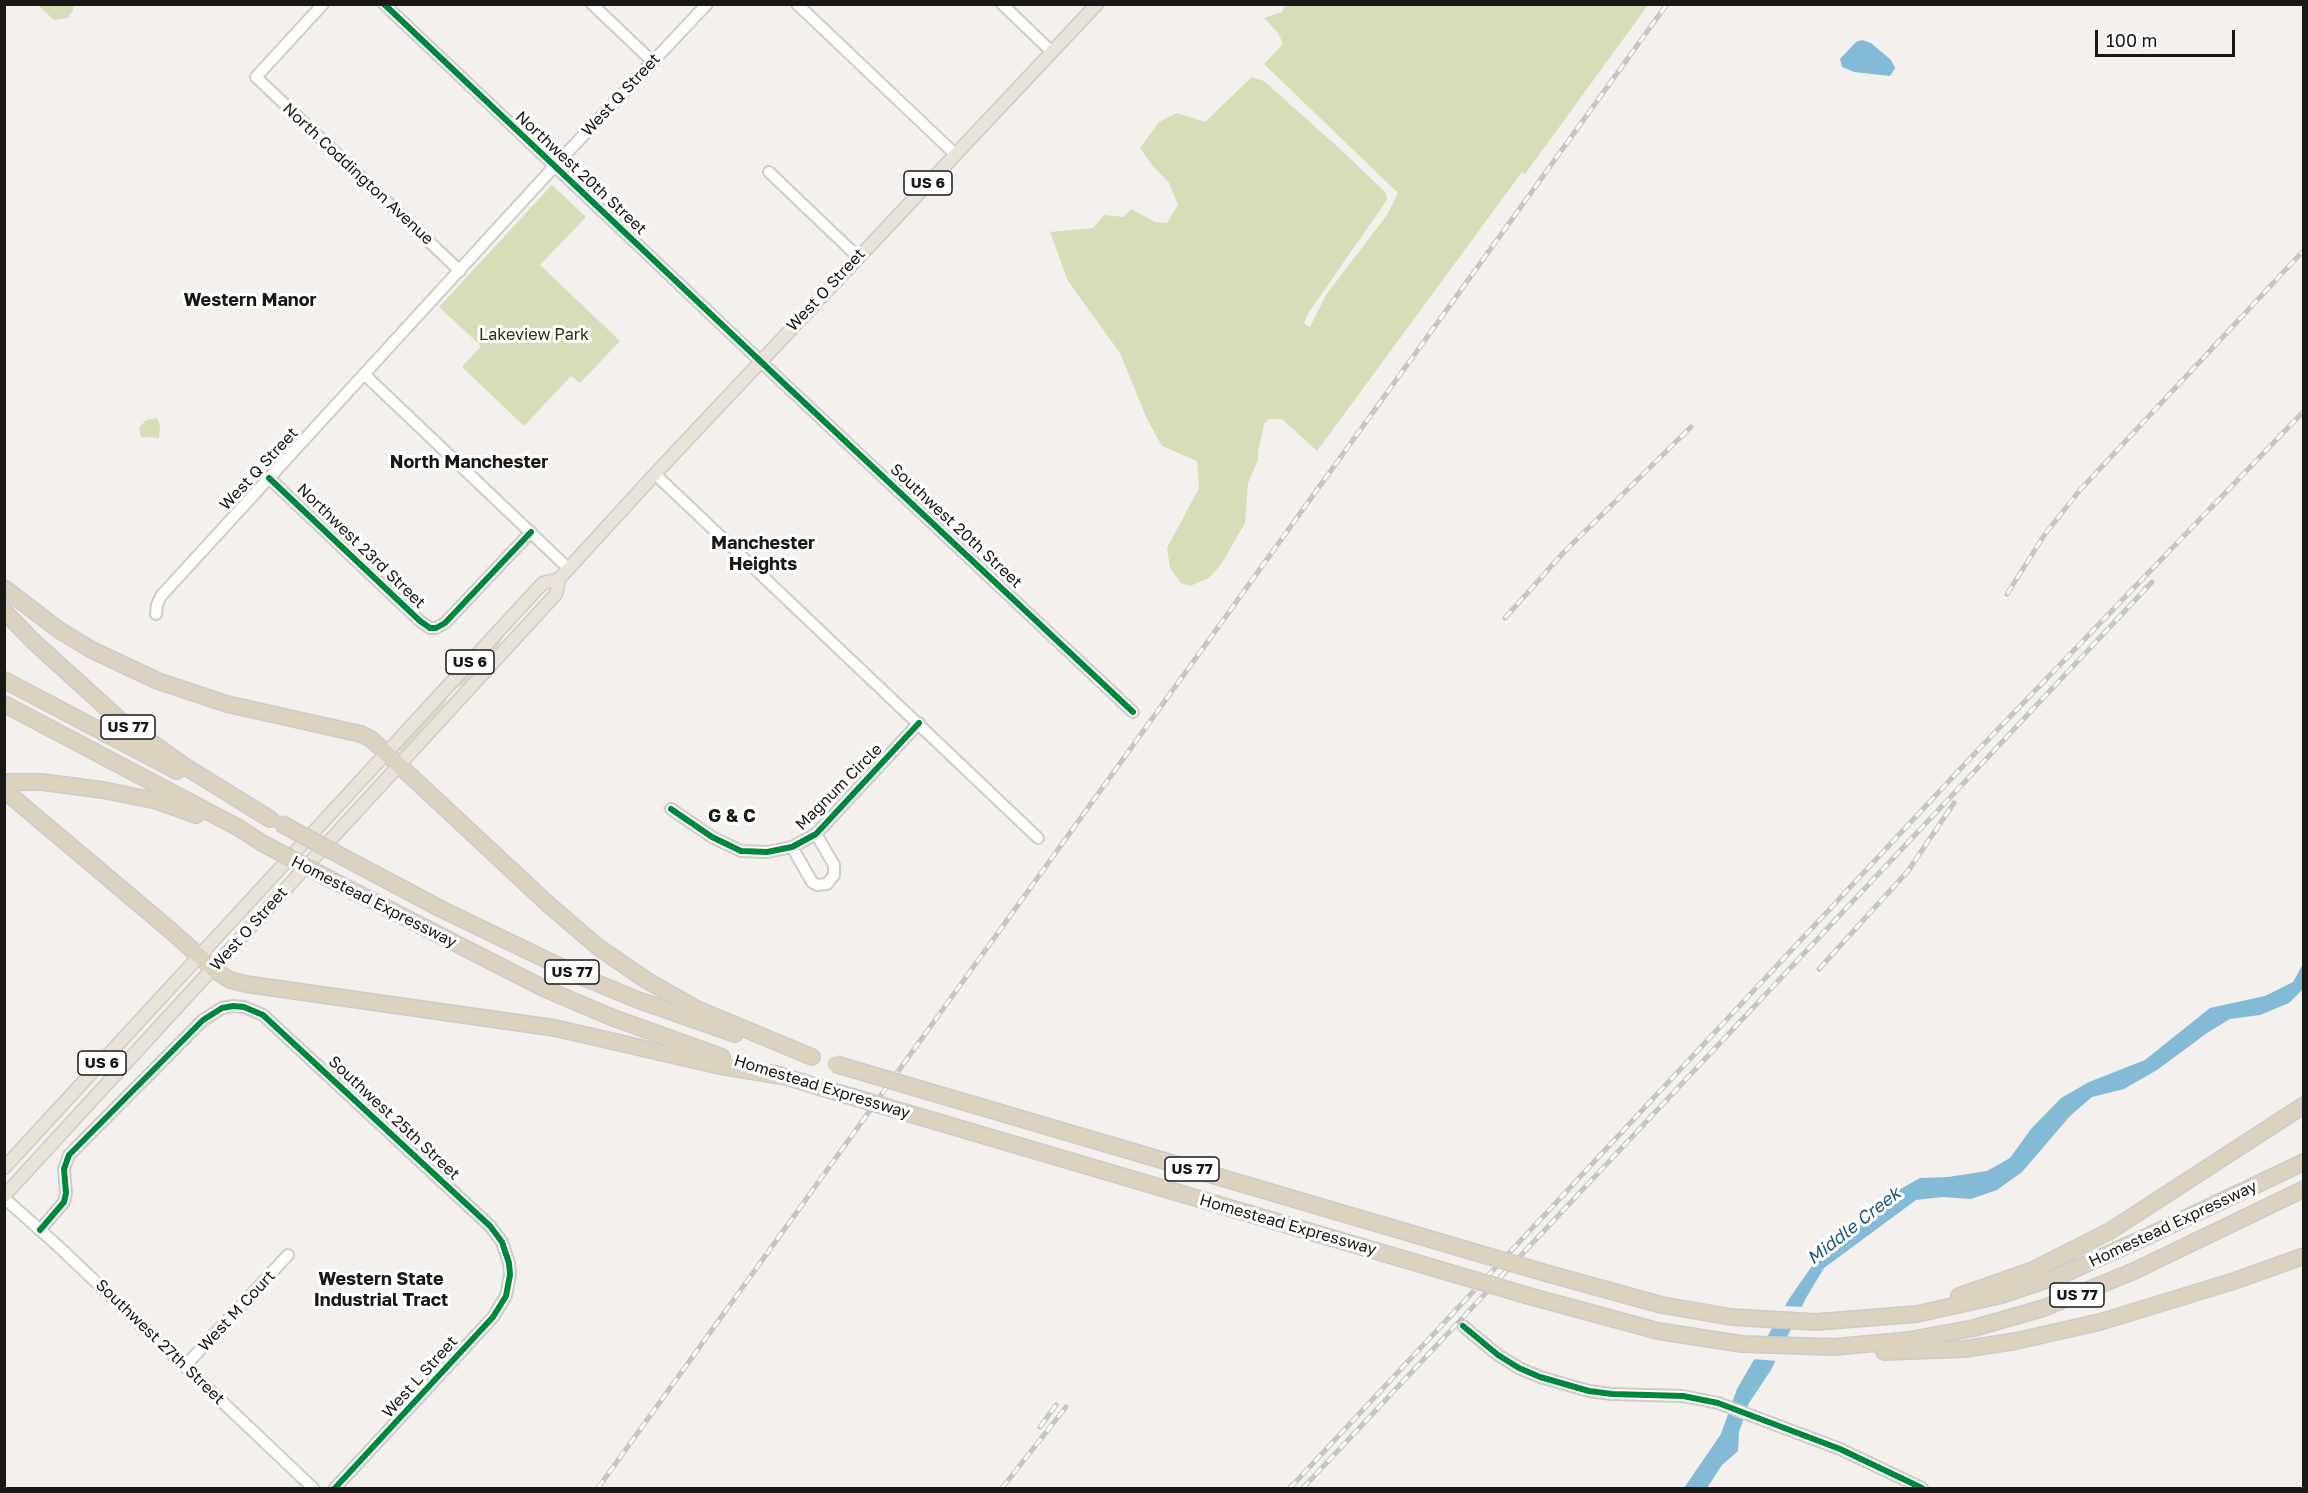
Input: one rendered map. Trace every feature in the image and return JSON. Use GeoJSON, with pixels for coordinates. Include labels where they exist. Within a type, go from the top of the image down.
{"type":"FeatureCollection","features":[{"type":"Feature","properties":{"kind":"highway"},"geometry":{"type":"LineString","coordinates":[[4,588],[31,610],[76,640],[158,681],[227,704],[361,734],[371,739],[549,906],[607,953],[646,980],[697,1009],[812,1058]]}},
{"type":"Feature","properties":{"kind":"highway","name":"US 77"},"geometry":{"type":"LineString","coordinates":[[4,611],[33,641],[120,720],[186,767],[275,821]]}},
{"type":"Feature","properties":{"kind":"highway"},"geometry":{"type":"LineString","coordinates":[[4,680],[275,821]]}},
{"type":"Feature","properties":{"kind":"highway","name":"US 77"},"geometry":{"type":"LineString","coordinates":[[4,704],[239,828],[262,843]]}},
{"type":"Feature","properties":{"kind":"highway"},"geometry":{"type":"LineString","coordinates":[[4,782],[59,784],[157,801],[195,814],[262,843]]}},
{"type":"Feature","properties":{"kind":"highway"},"geometry":{"type":"LineString","coordinates":[[4,790],[224,977],[246,984],[555,1028],[720,1066],[781,1076]]}},
{"type":"Feature","properties":{"kind":"highway","name":"Homestead Expressway"},"geometry":{"type":"LineString","coordinates":[[275,821],[441,909],[580,976],[696,1022],[1549,1274],[1645,1301],[1721,1316],[1780,1321],[1848,1320],[1901,1316],[1985,1300],[2064,1274],[2304,1162]]}},
{"type":"Feature","properties":{"kind":"highway","name":"Homestead Expressway"},"geometry":{"type":"LineString","coordinates":[[262,843],[543,988],[662,1036],[781,1076],[1529,1296],[1659,1332],[1742,1344],[1834,1347],[1937,1336],[1974,1328],[2044,1308],[2134,1271],[2304,1189]]}},
{"type":"Feature","properties":{"kind":"highway"},"geometry":{"type":"LineString","coordinates":[[1901,1316],[1926,1304],[2011,1279],[2076,1249],[2110,1231],[2302,1107]]}},
{"type":"Feature","properties":{"kind":"highway"},"geometry":{"type":"LineString","coordinates":[[1834,1347],[1872,1353],[1965,1349],[2016,1341],[2100,1323],[2234,1281],[2304,1256]]}},
{"type":"Feature","properties":{"kind":"highway"},"geometry":{"type":"LineString","coordinates":[[2234,1281],[2260,1280],[2304,1264]]}},
{"type":"Feature","properties":{"kind":"main road","name":"West O Street"},"geometry":{"type":"LineString","coordinates":[[4,1168],[543,583],[559,579],[569,569],[759,361],[1097,4]]}},
{"type":"Feature","properties":{"kind":"main road","name":"West O Street"},"geometry":{"type":"LineString","coordinates":[[4,1197],[556,594],[559,579]]}},
{"type":"Feature","properties":{"kind":"street","name":"North Coddington Avenue"},"geometry":{"type":"LineString","coordinates":[[323,4],[256,77],[460,271]]}},
{"type":"Feature","properties":{"kind":"street","name":"Northwest 20th Street"},"geometry":{"type":"LineString","coordinates":[[384,4],[759,361]]}},
{"type":"Feature","properties":{"kind":"street"},"geometry":{"type":"LineString","coordinates":[[592,4],[653,62]]}},
{"type":"Feature","properties":{"kind":"street","name":"West Q Street"},"geometry":{"type":"LineString","coordinates":[[156,614],[161,596],[554,166],[706,4]]}},
{"type":"Feature","properties":{"kind":"street"},"geometry":{"type":"LineString","coordinates":[[797,4],[955,154]]}},
{"type":"Feature","properties":{"kind":"street"},"geometry":{"type":"LineString","coordinates":[[1002,4],[1052,52]]}},
{"type":"Feature","properties":{"kind":"street"},"geometry":{"type":"LineString","coordinates":[[769,172],[858,257]]}},
{"type":"Feature","properties":{"kind":"street","name":"Southwest 20th Street"},"geometry":{"type":"LineString","coordinates":[[759,361],[1133,712]]}},
{"type":"Feature","properties":{"kind":"street"},"geometry":{"type":"LineString","coordinates":[[365,375],[569,569]]}},
{"type":"Feature","properties":{"kind":"street"},"geometry":{"type":"LineString","coordinates":[[655,474],[1038,838]]}},
{"type":"Feature","properties":{"kind":"street","name":"Northwest 23rd Street"},"geometry":{"type":"LineString","coordinates":[[269,478],[428,627],[436,628],[445,623],[531,532]]}},
{"type":"Feature","properties":{"kind":"street","name":"Magnum Circle"},"geometry":{"type":"LineString","coordinates":[[671,809],[708,835],[741,851],[767,852],[792,847],[816,834],[919,723]]}},
{"type":"Feature","properties":{"kind":"street"},"geometry":{"type":"LineString","coordinates":[[792,847],[812,882],[818,885],[827,884],[834,875],[834,865],[816,834]]}},
{"type":"Feature","properties":{"kind":"street","name":"Southwest 25th Street"},"geometry":{"type":"LineString","coordinates":[[40,1230],[64,1202],[66,1193],[64,1169],[69,1155],[203,1020],[222,1008],[244,1007],[263,1015],[490,1226],[506,1250],[510,1275]]}},
{"type":"Feature","properties":{"kind":"street","name":"Southwest 27th Street"},"geometry":{"type":"LineString","coordinates":[[4,1197],[313,1488]]}},
{"type":"Feature","properties":{"kind":"street","name":"West M Court"},"geometry":{"type":"LineString","coordinates":[[185,1366],[288,1255]]}},
{"type":"Feature","properties":{"kind":"street","name":"West L Street"},"geometry":{"type":"LineString","coordinates":[[335,1488],[493,1317],[506,1296],[510,1275]]}},
{"type":"Feature","properties":{"kind":"street"},"geometry":{"type":"LineString","coordinates":[[1463,1326],[1481,1342],[1519,1368],[1565,1385],[1612,1394],[1683,1396],[1718,1403],[1840,1449],[1922,1488]]}},
{"type":"Feature","properties":{"kind":"green space"},"geometry":{"type":"Polygon","coordinates":[[[1286,4],[1648,5],[1525,174],[1522,172],[1317,451],[1282,419],[1269,419],[1264,424],[1258,460],[1248,483],[1245,523],[1222,563],[1209,578],[1190,586],[1181,583],[1170,568],[1167,548],[1199,488],[1197,461],[1162,446],[1147,419],[1120,353],[1068,281],[1050,232],[1093,228],[1104,215],[1124,217],[1131,209],[1155,222],[1167,223],[1178,205],[1169,183],[1140,148],[1159,122],[1177,113],[1205,122],[1252,77],[1264,81],[1386,193],[1387,200],[1309,312],[1304,323],[1310,327],[1326,295],[1387,215],[1398,193],[1264,64],[1283,44],[1278,33],[1264,18],[1282,12],[1286,4]]]}},
{"type":"Feature","properties":{"kind":"green space"},"geometry":{"type":"Polygon","coordinates":[[[38,5],[73,5],[73,10],[68,18],[54,20],[38,5]]]}},
{"type":"Feature","properties":{"kind":"green space","name":"Lakeview Park"},"geometry":{"type":"Polygon","coordinates":[[[552,185],[586,217],[540,265],[620,341],[580,383],[571,376],[524,426],[462,367],[481,346],[439,307],[552,185]]]}},
{"type":"Feature","properties":{"kind":"green space"},"geometry":{"type":"Polygon","coordinates":[[[157,418],[160,425],[159,438],[141,437],[139,428],[146,420],[157,418]]]}},
{"type":"Feature","properties":{"kind":"green space"},"geometry":{"type":"Polygon","coordinates":[[[505,633],[497,648],[464,684],[456,688],[443,706],[401,752],[398,750],[505,633]]]}},
{"type":"Feature","properties":{"kind":"water"},"geometry":{"type":"Polygon","coordinates":[[[1862,40],[1871,43],[1891,60],[1895,68],[1890,76],[1854,72],[1842,67],[1840,59],[1856,42],[1862,40]]]}},
{"type":"Feature","properties":{"kind":"water"},"geometry":{"type":"Polygon","coordinates":[[[2303,964],[2303,989],[2289,1003],[2260,1015],[2230,1019],[2157,1070],[2124,1089],[2092,1097],[2070,1116],[2022,1172],[1997,1190],[1971,1199],[1942,1197],[1916,1200],[1824,1268],[1806,1298],[1771,1370],[1749,1403],[1739,1432],[1738,1451],[1722,1465],[1707,1488],[1684,1488],[1721,1434],[1737,1389],[1789,1299],[1814,1263],[1864,1222],[1883,1199],[1920,1178],[1948,1177],[1987,1171],[2010,1158],[2031,1129],[2061,1098],[2089,1082],[2145,1060],[2210,1008],[2265,996],[2293,982],[2303,964]]]}},
{"type":"Feature","properties":{"kind":"pier"},"geometry":{"type":"Polygon","coordinates":[[[1782,1306],[1805,1307],[1795,1328],[1769,1327],[1782,1306]]]}},
{"type":"Feature","properties":{"kind":"pier"},"geometry":{"type":"Polygon","coordinates":[[[1762,1339],[1789,1340],[1779,1361],[1751,1359],[1762,1339]]]}},
{"type":"Feature","properties":{"kind":"railway"},"geometry":{"type":"LineString","coordinates":[[598,1488],[1667,4]]}},
{"type":"Feature","properties":{"kind":"railway"},"geometry":{"type":"LineString","coordinates":[[2007,594],[2045,534],[2080,490],[2304,250]]}},
{"type":"Feature","properties":{"kind":"railway"},"geometry":{"type":"LineString","coordinates":[[1290,1488],[1978,750],[2304,411]]}},
{"type":"Feature","properties":{"kind":"railway"},"geometry":{"type":"LineString","coordinates":[[1505,618],[1564,552],[1691,427]]}},
{"type":"Feature","properties":{"kind":"railway"},"geometry":{"type":"LineString","coordinates":[[1303,1488],[2152,582]]}},
{"type":"Feature","properties":{"kind":"railway"},"geometry":{"type":"LineString","coordinates":[[1819,969],[1908,871],[1954,803]]}},
{"type":"Feature","properties":{"kind":"railway"},"geometry":{"type":"LineString","coordinates":[[1040,1427],[1056,1405]]}},
{"type":"Feature","properties":{"kind":"railway"},"geometry":{"type":"LineString","coordinates":[[1002,1488],[1066,1407]]}},
{"type":"Feature","properties":{"kind":"cycle path"},"geometry":{"type":"LineString","coordinates":[[384,4],[1133,712]]}},
{"type":"Feature","properties":{"kind":"cycle path"},"geometry":{"type":"LineString","coordinates":[[269,478],[430,628],[436,628],[445,623],[531,532]]}},
{"type":"Feature","properties":{"kind":"cycle path"},"geometry":{"type":"LineString","coordinates":[[671,809],[712,837],[741,851],[767,852],[792,847],[816,834],[919,723]]}},
{"type":"Feature","properties":{"kind":"cycle path"},"geometry":{"type":"LineString","coordinates":[[40,1230],[64,1202],[66,1193],[64,1169],[69,1155],[203,1020],[222,1008],[233,1006],[244,1007],[263,1015],[490,1226],[502,1242],[509,1263],[510,1275],[506,1296],[493,1317],[335,1488]]}},
{"type":"Feature","properties":{"kind":"cycle path"},"geometry":{"type":"LineString","coordinates":[[1463,1326],[1498,1355],[1540,1377],[1589,1391],[1683,1396],[1718,1403],[1840,1449],[1922,1488]]}},
{"type":"Feature","properties":{"kind":"district","name":"Western Manor"},"geometry":{"type":"Point","coordinates":[250,300]}},
{"type":"Feature","properties":{"kind":"district","name":"North Manchester"},"geometry":{"type":"Point","coordinates":[469,462]}},
{"type":"Feature","properties":{"kind":"district","name":"Manchester Heights"},"geometry":{"type":"Point","coordinates":[763,553]}},
{"type":"Feature","properties":{"kind":"district","name":"G & C"},"geometry":{"type":"Point","coordinates":[732,816]}},
{"type":"Feature","properties":{"kind":"district","name":"Western State Industrial Tract"},"geometry":{"type":"Point","coordinates":[381,1289]}},
{"type":"Feature","properties":{"kind":"water label","name":"Middle Creek"},"geometry":{"type":"Point","coordinates":[1854,1226]}}]}
